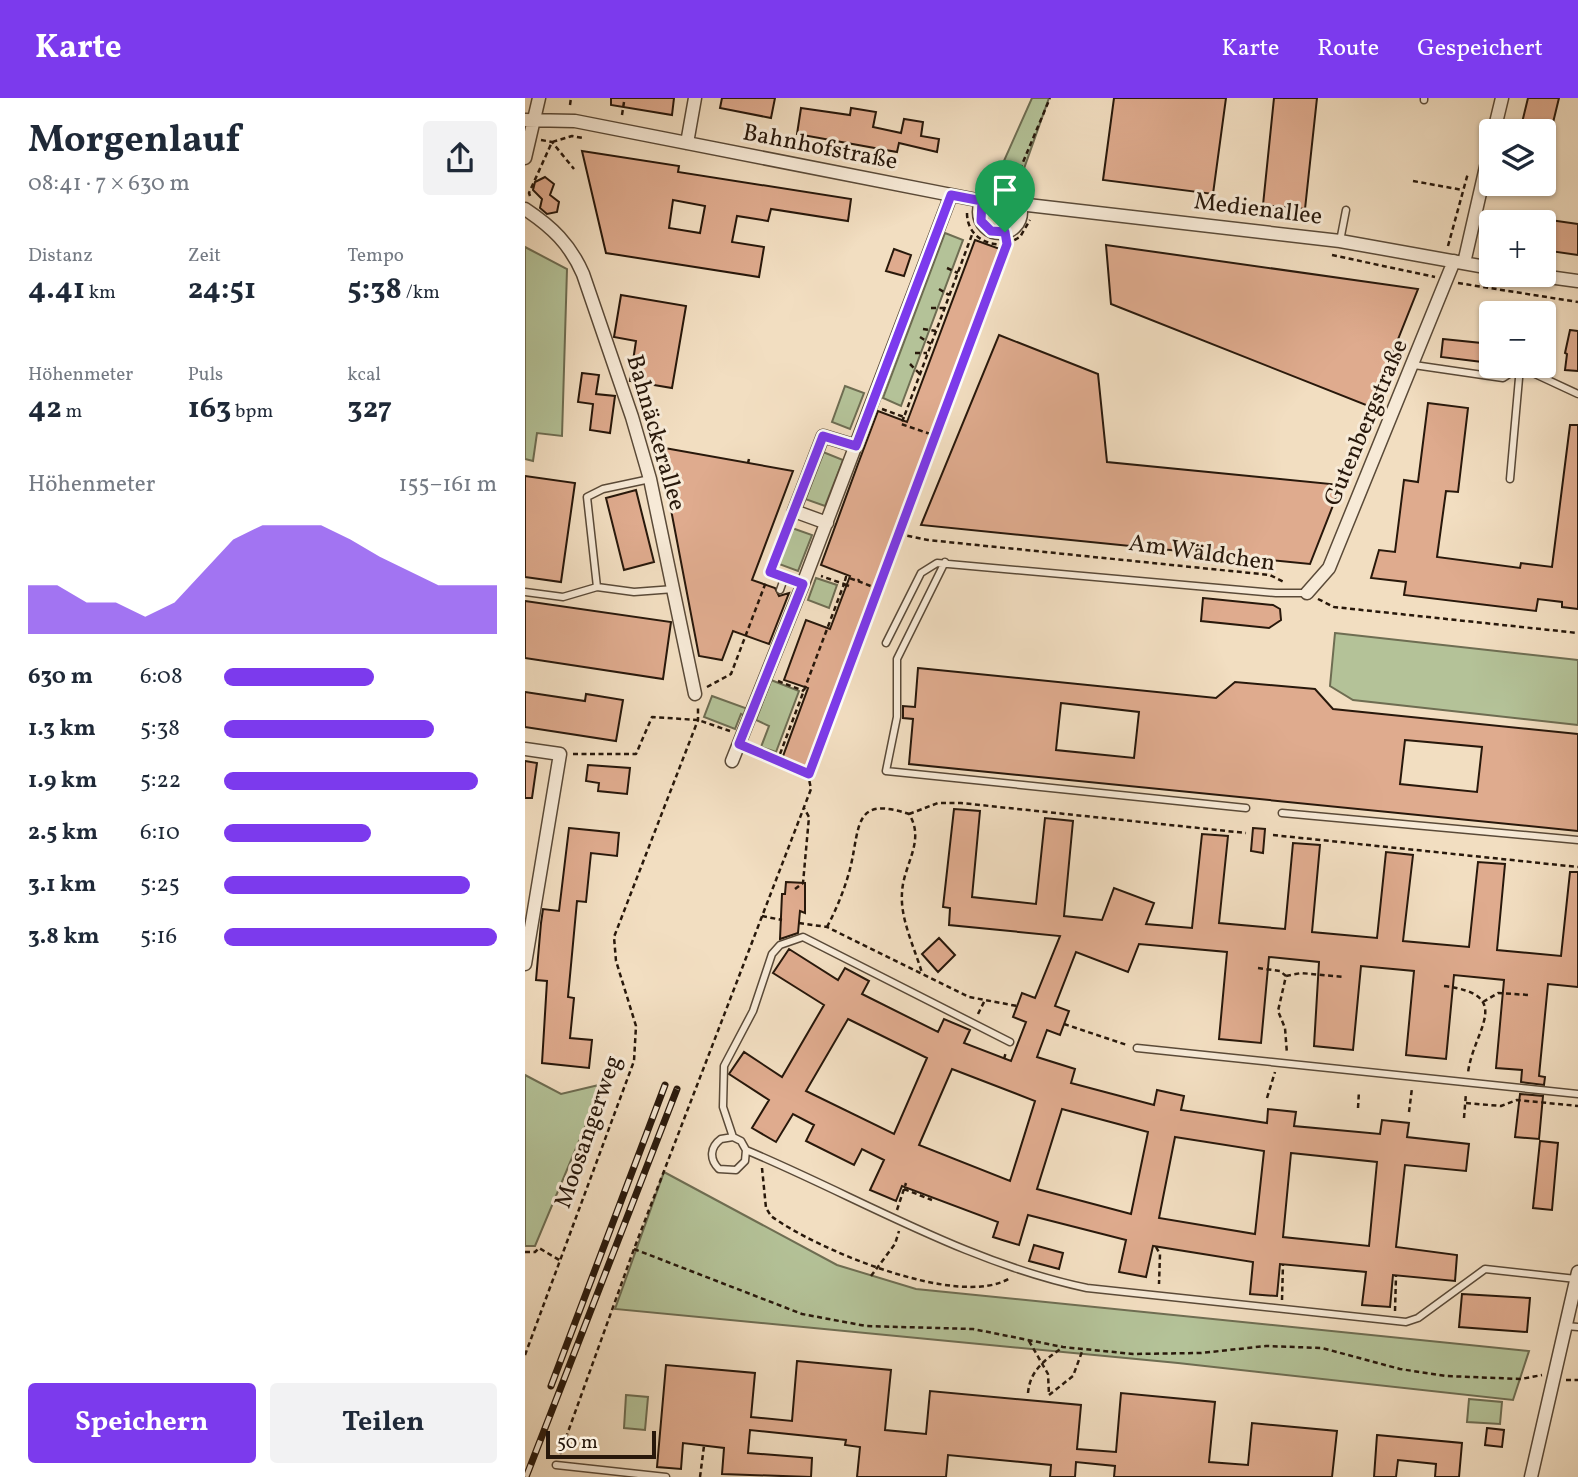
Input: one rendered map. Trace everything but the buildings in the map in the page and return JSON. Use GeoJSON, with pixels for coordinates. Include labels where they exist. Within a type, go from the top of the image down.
{"type":"FeatureCollection","features":[{"type":"Feature","properties":{"kind":"street"},"geometry":{"type":"LineString","coordinates":[[525,158],[530,121],[539,98]]}},
{"type":"Feature","properties":{"kind":"street"},"geometry":{"type":"LineString","coordinates":[[687,143],[695,98]]}},
{"type":"Feature","properties":{"kind":"street"},"geometry":{"type":"LineString","coordinates":[[1497,119],[1502,98]]}},
{"type":"Feature","properties":{"kind":"street","name":"Bahnhofstraße"},"geometry":{"type":"LineString","coordinates":[[530,121],[575,121],[949,200],[982,201]]}},
{"type":"Feature","properties":{"kind":"street"},"geometry":{"type":"LineString","coordinates":[[997,191],[1010,193],[1020,204],[1020,218],[1006,238],[991,231],[981,221],[982,201],[997,191]]}},
{"type":"Feature","properties":{"kind":"street","name":"Gutenbergstraße"},"geometry":{"type":"LineString","coordinates":[[1307,593],[1329,568],[1459,262],[1479,195]]}},
{"type":"Feature","properties":{"kind":"street"},"geometry":{"type":"LineString","coordinates":[[732,761],[827,523],[949,200]]}},
{"type":"Feature","properties":{"kind":"street","name":"Medienallee"},"geometry":{"type":"LineString","coordinates":[[1020,204],[1340,241],[1479,266]]}},
{"type":"Feature","properties":{"kind":"street","name":"Bahnäckerallee"},"geometry":{"type":"LineString","coordinates":[[529,206],[552,227],[575,256],[632,417],[650,479],[695,694]]}},
{"type":"Feature","properties":{"kind":"street"},"geometry":{"type":"LineString","coordinates":[[1556,278],[1578,281]]}},
{"type":"Feature","properties":{"kind":"street"},"geometry":{"type":"LineString","coordinates":[[827,523],[794,511],[823,436],[856,446]]}},
{"type":"Feature","properties":{"kind":"street"},"geometry":{"type":"LineString","coordinates":[[525,749],[560,754],[525,964]]}},
{"type":"Feature","properties":{"kind":"street"},"geometry":{"type":"LineString","coordinates":[[1531,1477],[1554,1377],[1572,1327],[1577,1275]]}},
{"type":"Feature","properties":{"kind":"lane"},"geometry":{"type":"LineString","coordinates":[[1340,241],[1346,210]]}},
{"type":"Feature","properties":{"kind":"lane"},"geometry":{"type":"LineString","coordinates":[[1414,365],[1479,374]]}},
{"type":"Feature","properties":{"kind":"lane"},"geometry":{"type":"LineString","coordinates":[[1510,479],[1519,378]]}},
{"type":"Feature","properties":{"kind":"lane"},"geometry":{"type":"LineString","coordinates":[[1544,378],[1578,394]]}},
{"type":"Feature","properties":{"kind":"lane"},"geometry":{"type":"LineString","coordinates":[[597,587],[587,497],[603,489],[650,479]]}},
{"type":"Feature","properties":{"kind":"lane"},"geometry":{"type":"LineString","coordinates":[[794,511],[770,572],[803,584]]}},
{"type":"Feature","properties":{"kind":"lane"},"geometry":{"type":"LineString","coordinates":[[886,643],[921,573],[931,565],[945,562],[1276,593],[1307,593]]}},
{"type":"Feature","properties":{"kind":"lane"},"geometry":{"type":"LineString","coordinates":[[945,562],[897,659],[897,717],[886,771],[1246,808]]}},
{"type":"Feature","properties":{"kind":"lane"},"geometry":{"type":"LineString","coordinates":[[780,590],[785,576]]}},
{"type":"Feature","properties":{"kind":"lane"},"geometry":{"type":"LineString","coordinates":[[525,592],[563,597],[597,587],[634,593],[674,589]]}},
{"type":"Feature","properties":{"kind":"lane"},"geometry":{"type":"LineString","coordinates":[[1282,813],[1578,840]]}},
{"type":"Feature","properties":{"kind":"lane"},"geometry":{"type":"LineString","coordinates":[[733,1137],[723,1107],[722,1074],[753,1011],[769,959],[780,945],[803,937],[1010,1042]]}},
{"type":"Feature","properties":{"kind":"lane"},"geometry":{"type":"LineString","coordinates":[[1137,1048],[1578,1094]]}},
{"type":"Feature","properties":{"kind":"lane"},"geometry":{"type":"LineString","coordinates":[[746,1150],[741,1166],[731,1171],[719,1168],[712,1159],[713,1147],[721,1139],[733,1137],[741,1141],[746,1150],[897,1219],[1051,1280],[1087,1288],[1395,1321],[1418,1318],[1485,1269],[1577,1275]]}},
{"type":"Feature","properties":{"kind":"lane"},"geometry":{"type":"LineString","coordinates":[[556,1465],[666,1477]]}},
{"type":"Feature","properties":{"kind":"path"},"geometry":{"type":"LineString","coordinates":[[570,106],[571,98]]}},
{"type":"Feature","properties":{"kind":"path"},"geometry":{"type":"LineString","coordinates":[[1010,193],[1051,98]]}},
{"type":"Feature","properties":{"kind":"path"},"geometry":{"type":"LineString","coordinates":[[622,115],[624,102]]}},
{"type":"Feature","properties":{"kind":"path"},"geometry":{"type":"LineString","coordinates":[[541,140],[552,142],[572,136],[595,140]]}},
{"type":"Feature","properties":{"kind":"path"},"geometry":{"type":"LineString","coordinates":[[552,142],[574,169]]}},
{"type":"Feature","properties":{"kind":"path"},"geometry":{"type":"LineString","coordinates":[[529,206],[529,192],[552,142]]}},
{"type":"Feature","properties":{"kind":"path"},"geometry":{"type":"LineString","coordinates":[[1442,247],[1448,246],[1468,173]]}},
{"type":"Feature","properties":{"kind":"path"},"geometry":{"type":"LineString","coordinates":[[1413,181],[1479,192]]}},
{"type":"Feature","properties":{"kind":"path"},"geometry":{"type":"LineString","coordinates":[[936,436],[901,424],[973,232],[967,209],[949,200]]}},
{"type":"Feature","properties":{"kind":"path"},"geometry":{"type":"LineString","coordinates":[[973,232],[989,244],[1006,238],[1020,237],[1030,220],[1041,221]]}},
{"type":"Feature","properties":{"kind":"path"},"geometry":{"type":"LineString","coordinates":[[559,1456],[634,1249],[811,789],[809,774],[936,436],[1006,238]]}},
{"type":"Feature","properties":{"kind":"path"},"geometry":{"type":"LineString","coordinates":[[1325,254],[1421,272],[1449,281],[1578,302]]}},
{"type":"Feature","properties":{"kind":"path"},"geometry":{"type":"LineString","coordinates":[[1421,272],[1424,256]]}},
{"type":"Feature","properties":{"kind":"path"},"geometry":{"type":"LineString","coordinates":[[947,268],[958,273]]}},
{"type":"Feature","properties":{"kind":"path"},"geometry":{"type":"LineString","coordinates":[[1523,293],[1524,287]]}},
{"type":"Feature","properties":{"kind":"path"},"geometry":{"type":"LineString","coordinates":[[939,289],[949,295]]}},
{"type":"Feature","properties":{"kind":"path"},"geometry":{"type":"LineString","coordinates":[[931,308],[944,308]]}},
{"type":"Feature","properties":{"kind":"path"},"geometry":{"type":"LineString","coordinates":[[923,329],[936,331]]}},
{"type":"Feature","properties":{"kind":"path"},"geometry":{"type":"LineString","coordinates":[[920,337],[931,344]]}},
{"type":"Feature","properties":{"kind":"path"},"geometry":{"type":"LineString","coordinates":[[915,353],[927,353]]}},
{"type":"Feature","properties":{"kind":"path"},"geometry":{"type":"LineString","coordinates":[[910,364],[920,373]]}},
{"type":"Feature","properties":{"kind":"path"},"geometry":{"type":"LineString","coordinates":[[879,419],[883,409],[904,417]]}},
{"type":"Feature","properties":{"kind":"path","name":"Am Wäldchen"},"geometry":{"type":"LineString","coordinates":[[899,534],[928,540],[1270,575],[1334,607],[1578,633]]}},
{"type":"Feature","properties":{"kind":"path"},"geometry":{"type":"LineString","coordinates":[[695,694],[731,674],[770,572]]}},
{"type":"Feature","properties":{"kind":"path"},"geometry":{"type":"LineString","coordinates":[[820,575],[849,586]]}},
{"type":"Feature","properties":{"kind":"path"},"geometry":{"type":"LineString","coordinates":[[777,762],[846,578],[879,589]]}},
{"type":"Feature","properties":{"kind":"path"},"geometry":{"type":"LineString","coordinates":[[767,677],[804,691]]}},
{"type":"Feature","properties":{"kind":"path"},"geometry":{"type":"LineString","coordinates":[[560,754],[636,754],[652,717],[698,720],[741,739],[774,757],[777,762],[791,765],[809,774]]}},
{"type":"Feature","properties":{"kind":"path","name":"Moosangerweg"},"geometry":{"type":"LineString","coordinates":[[525,1355],[634,1061],[636,1026],[617,961],[614,937],[698,720]]}},
{"type":"Feature","properties":{"kind":"path"},"geometry":{"type":"LineString","coordinates":[[827,927],[848,876],[854,835],[863,815],[871,810],[909,814],[937,803],[961,803],[1246,833]]}},
{"type":"Feature","properties":{"kind":"path"},"geometry":{"type":"LineString","coordinates":[[795,889],[803,883],[809,817],[804,807]]}},
{"type":"Feature","properties":{"kind":"path"},"geometry":{"type":"LineString","coordinates":[[909,814],[916,826],[917,838],[903,880],[901,896],[922,974]]}},
{"type":"Feature","properties":{"kind":"path"},"geometry":{"type":"LineString","coordinates":[[1273,835],[1578,867]]}},
{"type":"Feature","properties":{"kind":"path"},"geometry":{"type":"LineString","coordinates":[[762,916],[782,920]]}},
{"type":"Feature","properties":{"kind":"path"},"geometry":{"type":"LineString","coordinates":[[799,923],[827,927],[969,997],[1017,1006]]}},
{"type":"Feature","properties":{"kind":"path"},"geometry":{"type":"LineString","coordinates":[[1258,968],[1280,971],[1286,976]]}},
{"type":"Feature","properties":{"kind":"path"},"geometry":{"type":"LineString","coordinates":[[1286,976],[1301,972],[1344,977]]}},
{"type":"Feature","properties":{"kind":"path"},"geometry":{"type":"LineString","coordinates":[[1286,976],[1278,1007],[1285,1028],[1286,1064]]}},
{"type":"Feature","properties":{"kind":"path"},"geometry":{"type":"LineString","coordinates":[[1444,986],[1468,989],[1483,1002],[1485,1027],[1471,1056],[1464,1118]]}},
{"type":"Feature","properties":{"kind":"path"},"geometry":{"type":"LineString","coordinates":[[1483,1002],[1498,993],[1529,995]]}},
{"type":"Feature","properties":{"kind":"path"},"geometry":{"type":"LineString","coordinates":[[974,1024],[985,1000]]}},
{"type":"Feature","properties":{"kind":"path"},"geometry":{"type":"LineString","coordinates":[[1064,1024],[1137,1048]]}},
{"type":"Feature","properties":{"kind":"path"},"geometry":{"type":"LineString","coordinates":[[1266,1098],[1277,1063]]}},
{"type":"Feature","properties":{"kind":"path"},"geometry":{"type":"LineString","coordinates":[[1409,1112],[1413,1077]]}},
{"type":"Feature","properties":{"kind":"path"},"geometry":{"type":"LineString","coordinates":[[1357,1108],[1359,1091]]}},
{"type":"Feature","properties":{"kind":"path"},"geometry":{"type":"LineString","coordinates":[[1465,1103],[1501,1106],[1517,1100],[1578,1106]]}},
{"type":"Feature","properties":{"kind":"path"},"geometry":{"type":"LineString","coordinates":[[760,1156],[766,1208],[771,1216],[824,1248],[917,1279],[983,1286],[1004,1282],[1017,1267]]}},
{"type":"Feature","properties":{"kind":"path"},"geometry":{"type":"LineString","coordinates":[[871,1276],[895,1244],[897,1219],[906,1183]]}},
{"type":"Feature","properties":{"kind":"path"},"geometry":{"type":"LineString","coordinates":[[904,1189],[932,1200]]}},
{"type":"Feature","properties":{"kind":"path"},"geometry":{"type":"LineString","coordinates":[[1156,1247],[1160,1254],[1158,1294]]}},
{"type":"Feature","properties":{"kind":"path"},"geometry":{"type":"LineString","coordinates":[[525,1252],[535,1252],[539,1248],[561,1261]]}},
{"type":"Feature","properties":{"kind":"path"},"geometry":{"type":"LineString","coordinates":[[634,1249],[802,1314],[866,1326],[973,1329],[1063,1347],[1133,1354],[1201,1353],[1265,1346],[1322,1348],[1400,1369],[1446,1376],[1554,1377]]}},
{"type":"Feature","properties":{"kind":"path"},"geometry":{"type":"LineString","coordinates":[[1282,1308],[1283,1265]]}},
{"type":"Feature","properties":{"kind":"path"},"geometry":{"type":"LineString","coordinates":[[1395,1321],[1396,1276]]}},
{"type":"Feature","properties":{"kind":"path"},"geometry":{"type":"LineString","coordinates":[[1029,1341],[1048,1374],[1049,1395],[1073,1376],[1083,1348]]}},
{"type":"Feature","properties":{"kind":"path"},"geometry":{"type":"LineString","coordinates":[[1028,1393],[1033,1374],[1042,1362],[1063,1347]]}},
{"type":"Feature","properties":{"kind":"path"},"geometry":{"type":"LineString","coordinates":[[700,1477],[703,1446]]}},
{"type":"Feature","properties":{"kind":"green space"},"geometry":{"type":"Polygon","coordinates":[[[1032,98],[1049,98],[1021,177],[999,172],[1032,98]]]}},
{"type":"Feature","properties":{"kind":"green space"},"geometry":{"type":"Polygon","coordinates":[[[945,233],[963,240],[901,406],[883,398],[945,233]]]}},
{"type":"Feature","properties":{"kind":"green space"},"geometry":{"type":"Polygon","coordinates":[[[525,247],[567,269],[562,436],[537,433],[533,461],[525,459],[525,247]]]}},
{"type":"Feature","properties":{"kind":"green space"},"geometry":{"type":"Polygon","coordinates":[[[845,386],[864,393],[850,429],[832,422],[845,386]]]}},
{"type":"Feature","properties":{"kind":"green space"},"geometry":{"type":"Polygon","coordinates":[[[823,452],[843,460],[825,506],[805,499],[823,452]]]}},
{"type":"Feature","properties":{"kind":"green space"},"geometry":{"type":"Polygon","coordinates":[[[792,528],[812,535],[798,571],[779,564],[792,528]]]}},
{"type":"Feature","properties":{"kind":"green space"},"geometry":{"type":"Polygon","coordinates":[[[816,578],[837,585],[829,608],[808,600],[816,578]]]}},
{"type":"Feature","properties":{"kind":"green space"},"geometry":{"type":"Polygon","coordinates":[[[1335,633],[1578,660],[1578,725],[1353,700],[1330,686],[1335,633]]]}},
{"type":"Feature","properties":{"kind":"green space"},"geometry":{"type":"Polygon","coordinates":[[[771,680],[799,691],[776,752],[761,747],[769,726],[756,720],[771,680]]]}},
{"type":"Feature","properties":{"kind":"green space"},"geometry":{"type":"Polygon","coordinates":[[[712,696],[748,709],[745,716],[741,714],[735,729],[704,717],[712,696]]]}},
{"type":"Feature","properties":{"kind":"green space"},"geometry":{"type":"Polygon","coordinates":[[[525,1075],[561,1094],[603,1084],[535,1246],[525,1246],[525,1075]]]}},
{"type":"Feature","properties":{"kind":"green space"},"geometry":{"type":"Polygon","coordinates":[[[664,1172],[837,1265],[916,1289],[1529,1351],[1513,1400],[1178,1363],[615,1309],[664,1172]]]}},
{"type":"Feature","properties":{"kind":"green space"},"geometry":{"type":"Polygon","coordinates":[[[626,1395],[648,1397],[645,1430],[624,1428],[626,1395]]]}},
{"type":"Feature","properties":{"kind":"green space"},"geometry":{"type":"Polygon","coordinates":[[[1469,1399],[1502,1402],[1500,1424],[1467,1422],[1469,1399]]]}},
{"type":"Feature","properties":{"kind":"railway"},"geometry":{"type":"LineString","coordinates":[[551,1386],[665,1085]]}},
{"type":"Feature","properties":{"kind":"railway"},"geometry":{"type":"LineString","coordinates":[[526,1477],[677,1089]]}},
{"type":"Feature","properties":{"kind":"route"},"geometry":{"type":"LineString","coordinates":[[951,195],[982,201],[979,214],[985,227],[991,231],[1005,232],[1007,244],[809,774],[739,744],[803,584],[770,572],[823,436],[856,446],[951,195]]}}]}
